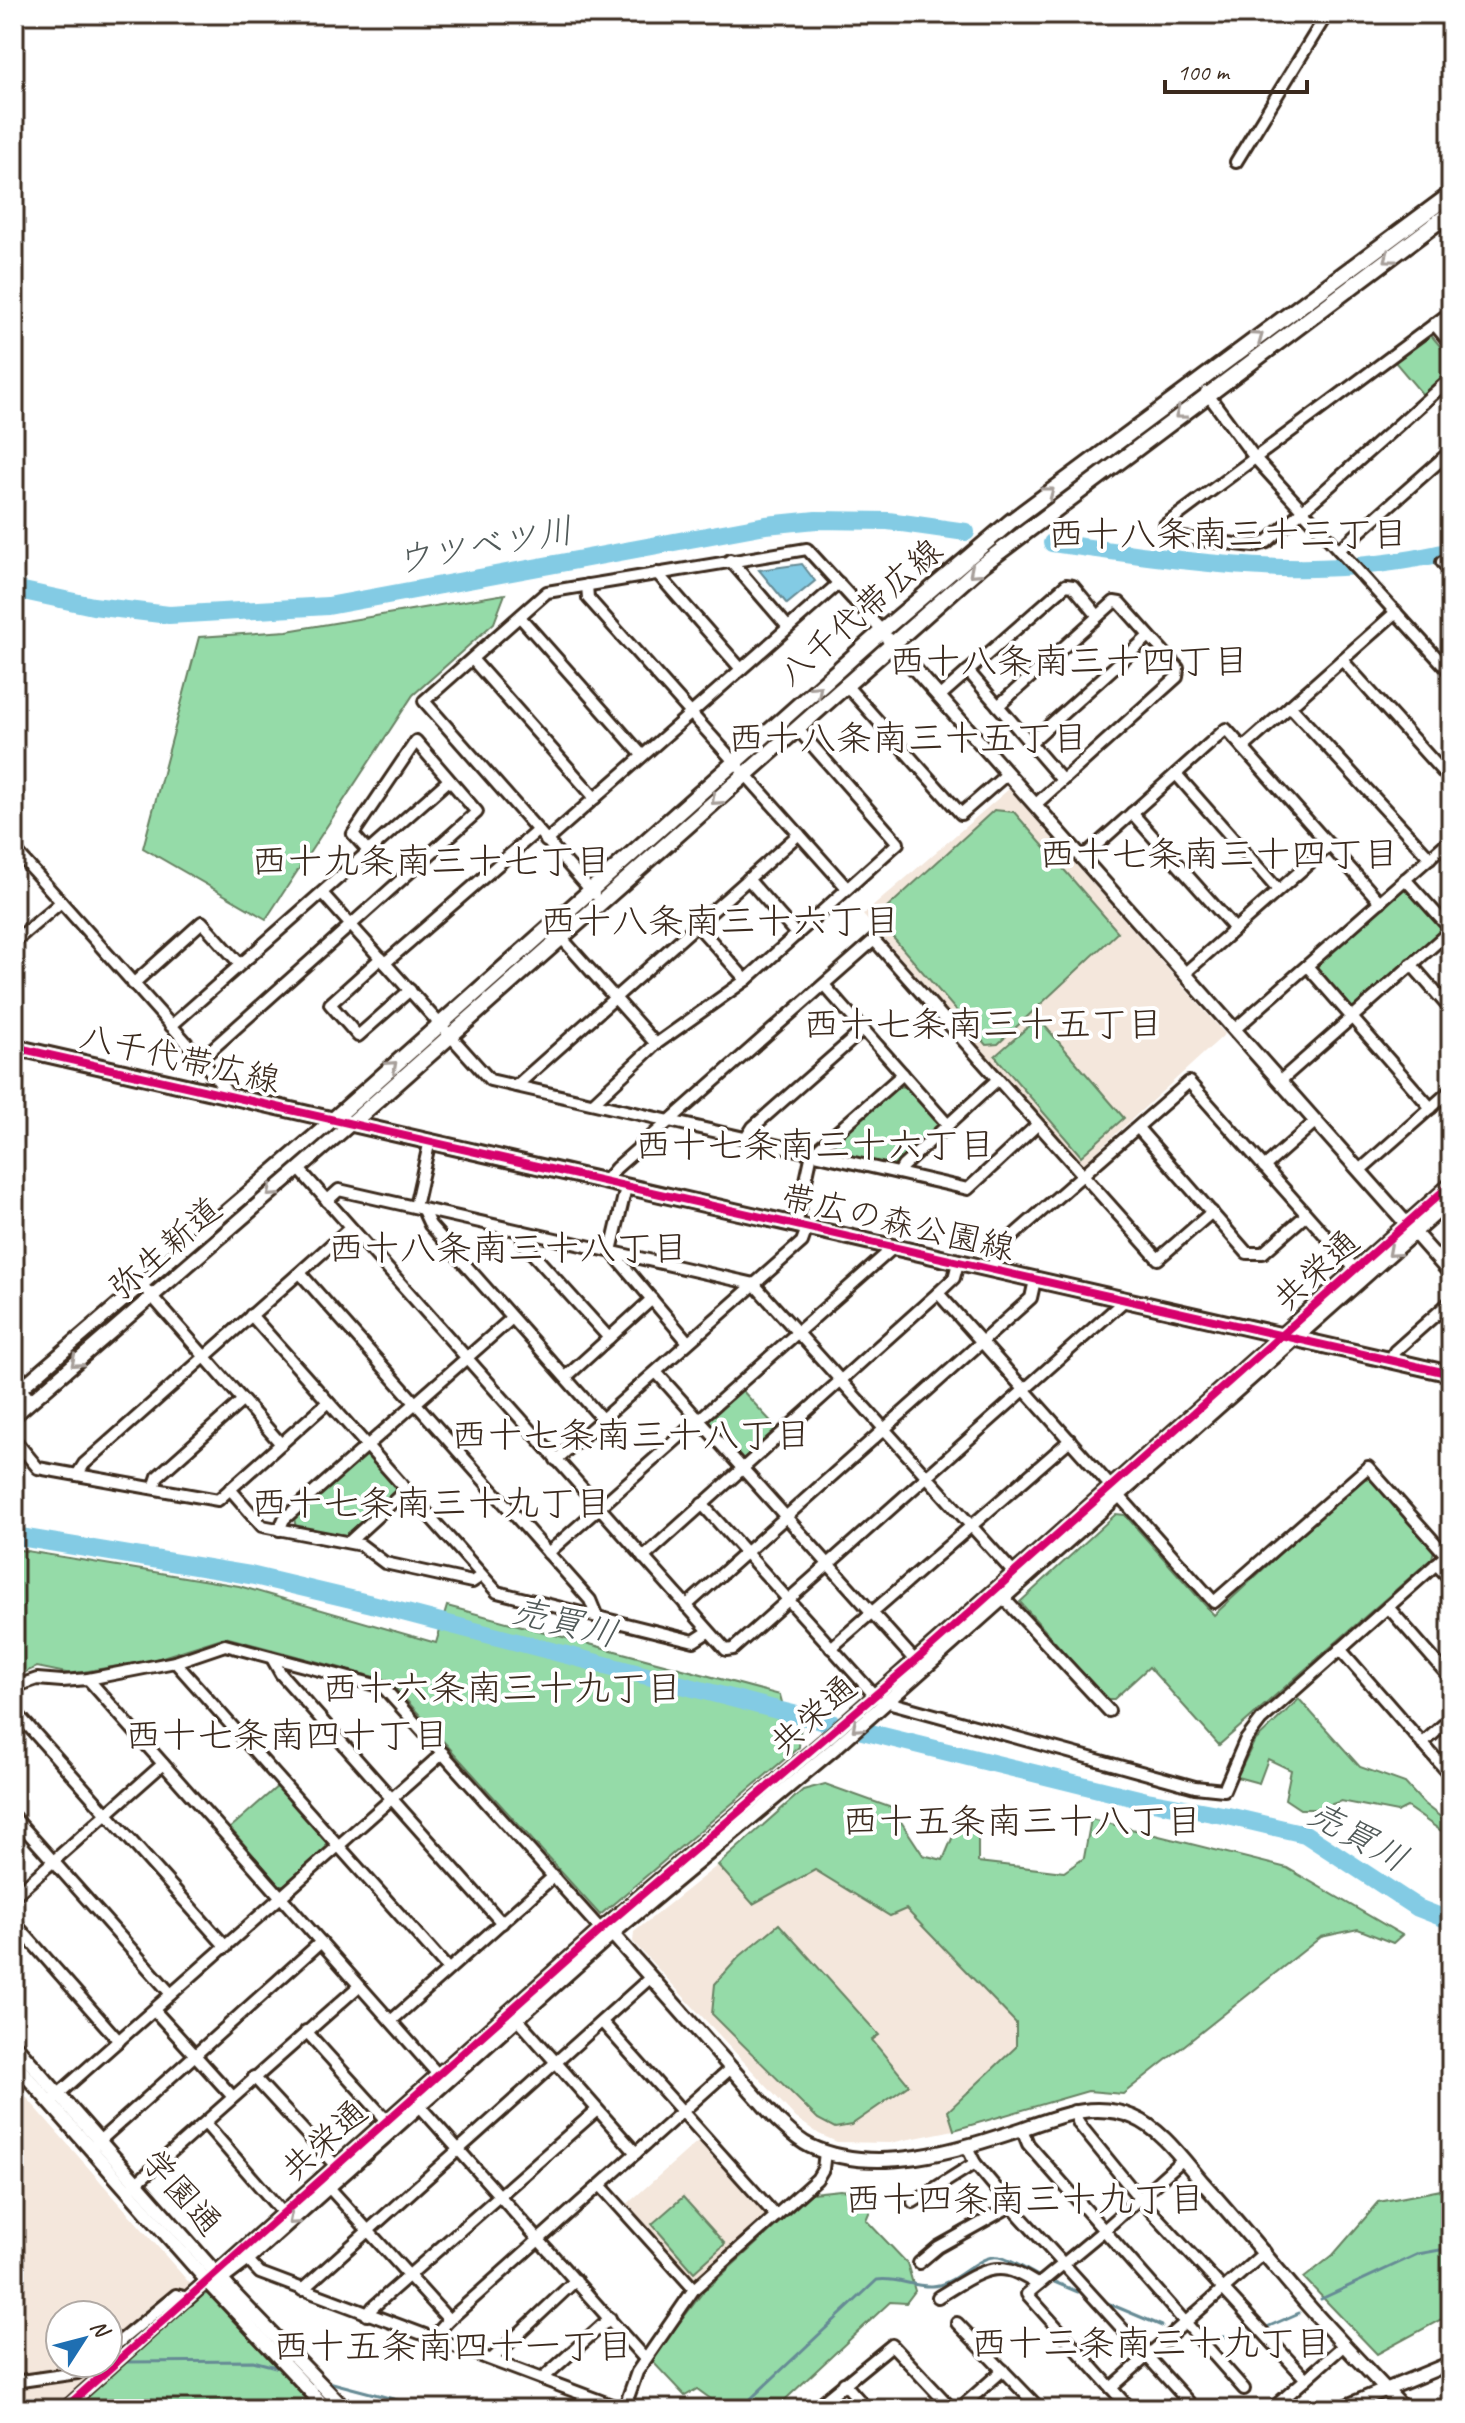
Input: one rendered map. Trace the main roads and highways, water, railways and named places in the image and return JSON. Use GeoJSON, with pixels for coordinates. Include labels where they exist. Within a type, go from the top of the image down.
{"type":"FeatureCollection","features":[{"type":"Feature","properties":{"kind":"main road","name":"八千代帯広線"},"geometry":{"type":"LineString","coordinates":[[14,1047],[334,1119],[440,1023],[555,932],[741,768],[882,631],[1010,522],[1451,194]]}},
{"type":"Feature","properties":{"kind":"main road","name":"八千代帯広線"},"geometry":{"type":"LineString","coordinates":[[741,768],[797,728],[1024,532],[1451,212]]}},
{"type":"Feature","properties":{"kind":"main road","name":"八千代帯広線"},"geometry":{"type":"LineString","coordinates":[[353,1122],[451,1035],[555,932]]}},
{"type":"Feature","properties":{"kind":"main road","name":"帯広の森公園線"},"geometry":{"type":"LineString","coordinates":[[334,1119],[1451,1374]]}},
{"type":"Feature","properties":{"kind":"water"},"geometry":{"type":"Polygon","coordinates":[[[802,564],[815,581],[787,604],[759,570],[802,564]]]}},
{"type":"Feature","properties":{"kind":"waterway","name":"ウツベツ川"},"geometry":{"type":"LineString","coordinates":[[14,589],[93,606],[169,615],[328,606],[766,525],[816,520],[888,521],[966,532]]}},
{"type":"Feature","properties":{"kind":"waterway","name":"ウツベツ川"},"geometry":{"type":"LineString","coordinates":[[1052,543],[1203,562],[1300,568],[1350,567],[1451,551]]}},
{"type":"Feature","properties":{"kind":"waterway","name":"売買川"},"geometry":{"type":"LineString","coordinates":[[14,1536],[250,1575],[1147,1801],[1305,1834],[1418,1908],[1451,1921]]}},
{"type":"Feature","properties":{"kind":"waterway"},"geometry":{"type":"LineString","coordinates":[[1321,2299],[1418,2254],[1451,2248]]}},
{"type":"Feature","properties":{"kind":"waterway"},"geometry":{"type":"LineString","coordinates":[[740,2409],[877,2280],[941,2285],[991,2257],[1009,2260],[1038,2276]]}},
{"type":"Feature","properties":{"kind":"waterway"},"geometry":{"type":"LineString","coordinates":[[1052,2281],[1078,2292]]}},
{"type":"Feature","properties":{"kind":"waterway"},"geometry":{"type":"LineString","coordinates":[[1105,2302],[1162,2326]]}},
{"type":"Feature","properties":{"kind":"waterway"},"geometry":{"type":"LineString","coordinates":[[1267,2327],[1299,2313]]}},
{"type":"Feature","properties":{"kind":"waterway"},"geometry":{"type":"LineString","coordinates":[[1214,2339],[1247,2332]]}},
{"type":"Feature","properties":{"kind":"waterway"},"geometry":{"type":"LineString","coordinates":[[124,2362],[253,2361],[283,2369]]}},
{"type":"Feature","properties":{"kind":"waterway"},"geometry":{"type":"LineString","coordinates":[[325,2381],[431,2409]]}},
{"type":"Feature","properties":{"kind":"district","name":"西十八条南三十三丁目"},"geometry":{"type":"Point","coordinates":[1228,534]}},
{"type":"Feature","properties":{"kind":"district","name":"西十八条南三十四丁目"},"geometry":{"type":"Point","coordinates":[1069,661]}},
{"type":"Feature","properties":{"kind":"district","name":"西十八条南三十五丁目"},"geometry":{"type":"Point","coordinates":[908,738]}},
{"type":"Feature","properties":{"kind":"district","name":"西十七条南三十四丁目"},"geometry":{"type":"Point","coordinates":[1219,854]}},
{"type":"Feature","properties":{"kind":"district","name":"西十九条南三十七丁目"},"geometry":{"type":"Point","coordinates":[431,861]}},
{"type":"Feature","properties":{"kind":"district","name":"西十八条南三十六丁目"},"geometry":{"type":"Point","coordinates":[720,921]}},
{"type":"Feature","properties":{"kind":"district","name":"西十七条南三十五丁目"},"geometry":{"type":"Point","coordinates":[983,1024]}},
{"type":"Feature","properties":{"kind":"district","name":"西十七条南三十六丁目"},"geometry":{"type":"Point","coordinates":[815,1145]}},
{"type":"Feature","properties":{"kind":"district","name":"西十八条南三十八丁目"},"geometry":{"type":"Point","coordinates":[508,1248]}},
{"type":"Feature","properties":{"kind":"district","name":"西十七条南三十八丁目"},"geometry":{"type":"Point","coordinates":[631,1435]}},
{"type":"Feature","properties":{"kind":"district","name":"西十七条南三十九丁目"},"geometry":{"type":"Point","coordinates":[431,1503]}},
{"type":"Feature","properties":{"kind":"district","name":"西十六条南三十九丁目"},"geometry":{"type":"Point","coordinates":[502,1688]}},
{"type":"Feature","properties":{"kind":"district","name":"西十七条南四十丁目"},"geometry":{"type":"Point","coordinates":[287,1735]}},
{"type":"Feature","properties":{"kind":"district","name":"西十五条南三十八丁目"},"geometry":{"type":"Point","coordinates":[1022,1821]}},
{"type":"Feature","properties":{"kind":"district","name":"西十四条南三十九丁目"},"geometry":{"type":"Point","coordinates":[1025,2199]}},
{"type":"Feature","properties":{"kind":"district","name":"西十三条南三十九丁目"},"geometry":{"type":"Point","coordinates":[1151,2343]}},
{"type":"Feature","properties":{"kind":"district","name":"西十五条南四十一丁目"},"geometry":{"type":"Point","coordinates":[453,2346]}}]}
